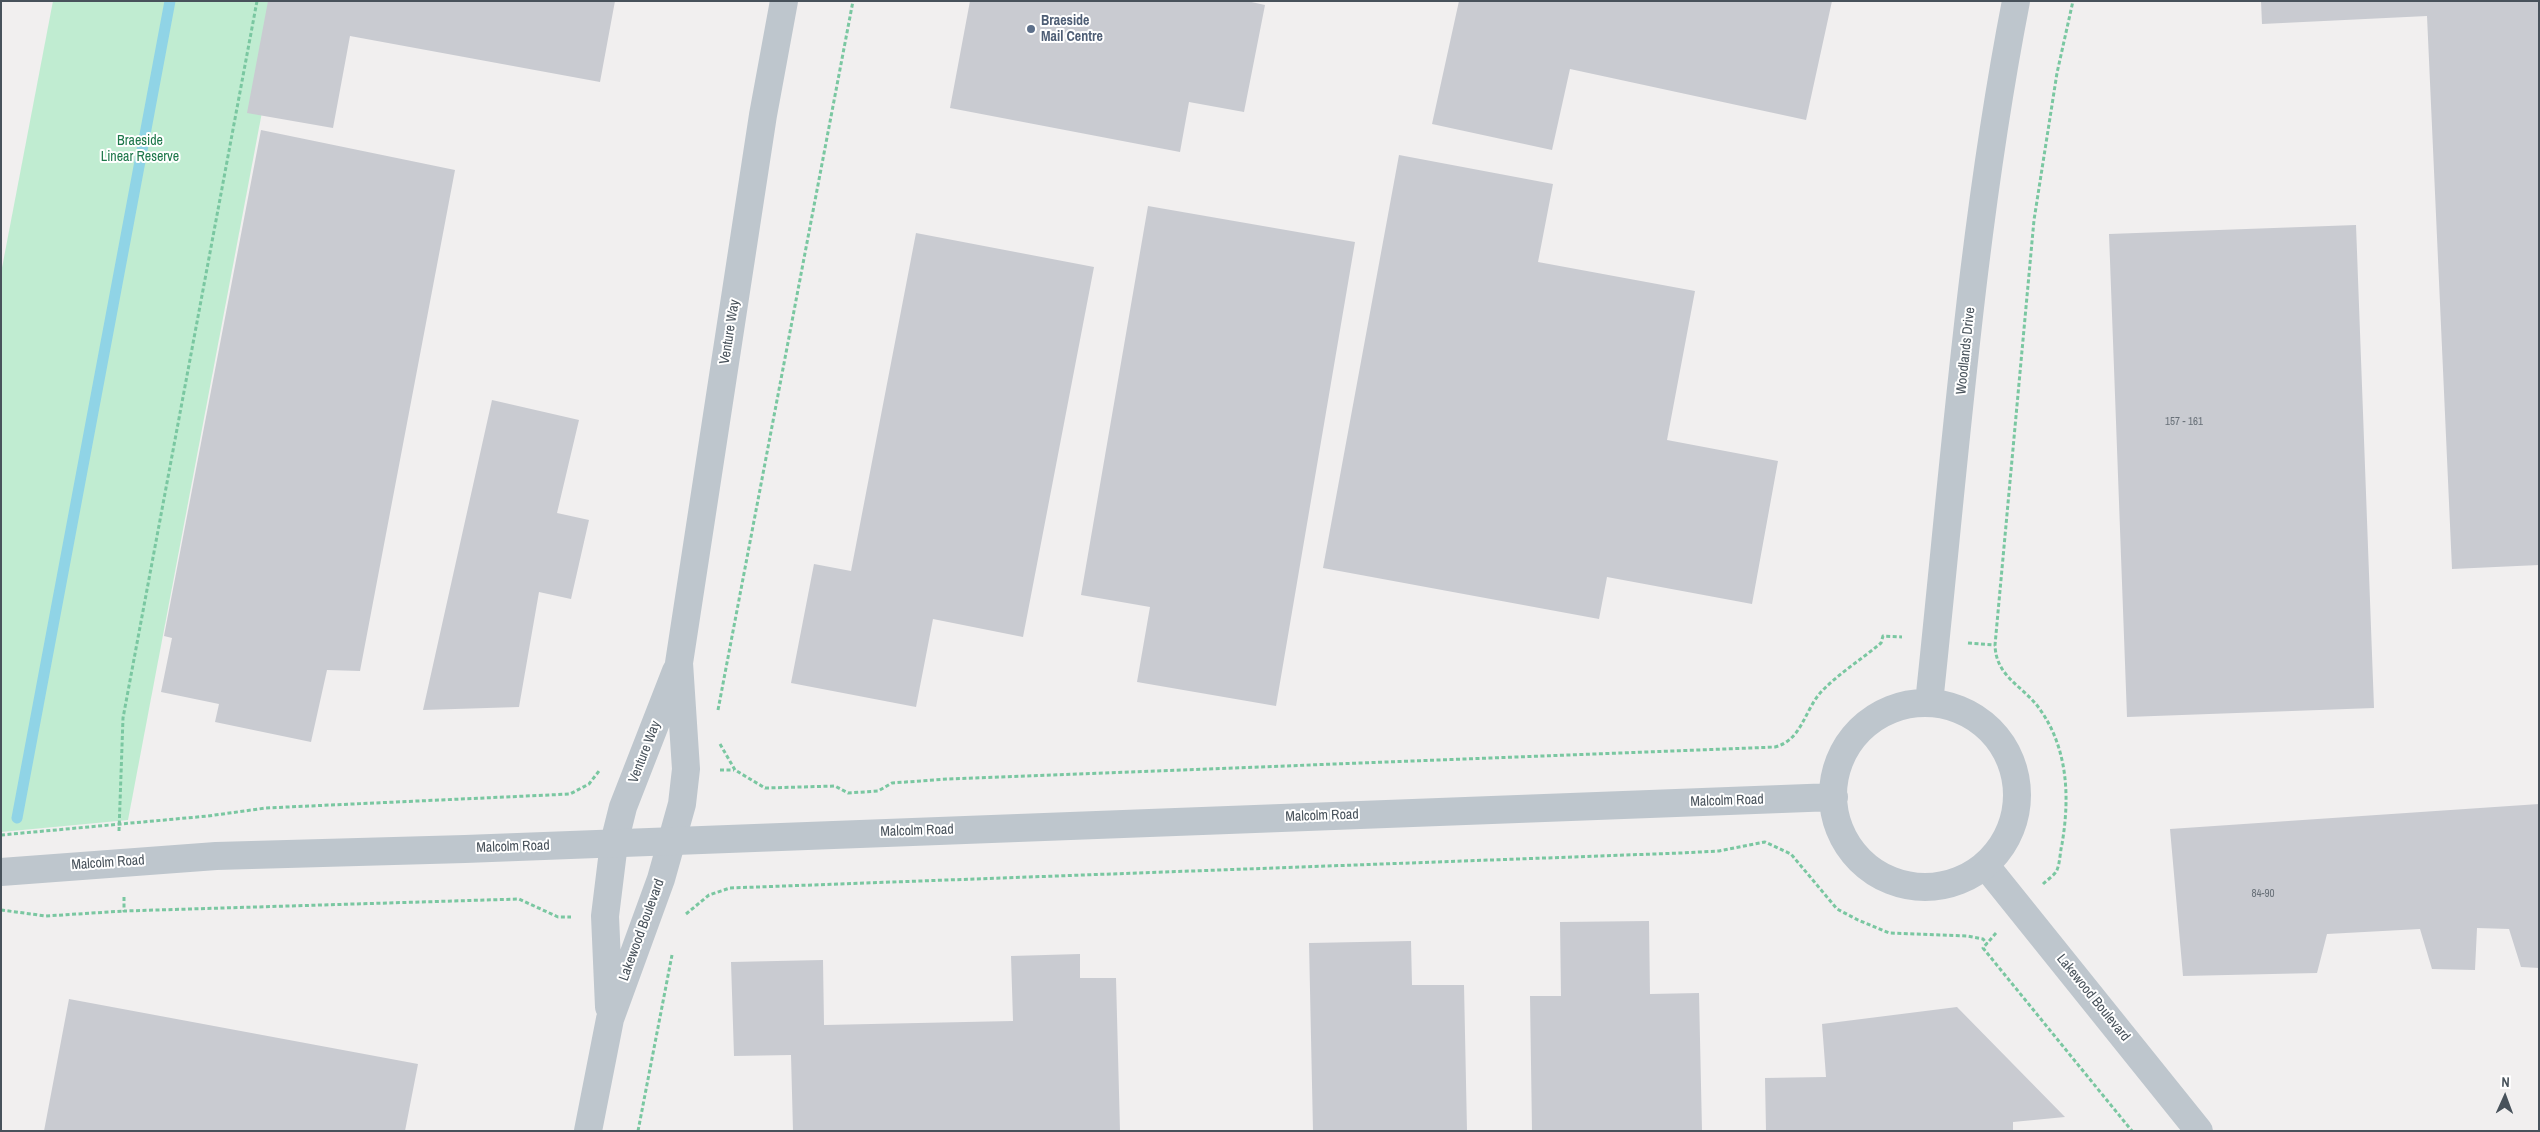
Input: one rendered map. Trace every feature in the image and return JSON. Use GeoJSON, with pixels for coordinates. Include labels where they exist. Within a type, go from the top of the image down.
{"type":"FeatureCollection","features":[{"type":"Feature","properties":{"kind":"street","name":"Venture Way"},"geometry":{"type":"LineString","coordinates":[[614,843],[623,807],[679,663],[763,115],[784,1]]}},
{"type":"Feature","properties":{"kind":"street","name":"Woodlands Drive"},"geometry":{"type":"LineString","coordinates":[[1929,704],[1973,292],[1999,88],[2016,1]]}},
{"type":"Feature","properties":{"kind":"street","name":"Venture Way"},"geometry":{"type":"LineString","coordinates":[[672,840],[682,804],[686,769],[679,663]]}},
{"type":"Feature","properties":{"kind":"street"},"geometry":{"type":"LineString","coordinates":[[1940,703],[1972,715],[1997,735],[2011,760],[2017,787],[2016,814],[2004,844],[1986,866],[1961,880],[1938,886],[1908,887],[1880,876],[1859,860],[1843,838],[1833,810],[1834,797],[1833,783],[1841,755],[1857,733],[1879,716],[1908,705],[1940,703]]}},
{"type":"Feature","properties":{"kind":"street","name":"Malcolm Road"},"geometry":{"type":"LineString","coordinates":[[1,872],[216,856],[614,843],[1834,797]]}},
{"type":"Feature","properties":{"kind":"street","name":"Lakewood Boulevard"},"geometry":{"type":"LineString","coordinates":[[588,1131],[610,1018],[649,914],[672,840]]}},
{"type":"Feature","properties":{"kind":"street","name":"Lakewood Boulevard"},"geometry":{"type":"LineString","coordinates":[[610,1018],[605,916],[614,843]]}},
{"type":"Feature","properties":{"kind":"street","name":"Lakewood Boulevard"},"geometry":{"type":"LineString","coordinates":[[1986,866],[2199,1131]]}},
{"type":"Feature","properties":{"kind":"path"},"geometry":{"type":"LineString","coordinates":[[124,911],[117,862],[123,718],[257,1]]}},
{"type":"Feature","properties":{"kind":"path"},"geometry":{"type":"LineString","coordinates":[[717,712],[853,1]]}},
{"type":"Feature","properties":{"kind":"path"},"geometry":{"type":"LineString","coordinates":[[2073,1],[2057,73],[2034,220],[1995,645],[1995,658],[2002,671],[2038,708],[2054,735],[2062,758],[2067,786],[2064,830],[2057,871],[2019,907],[1983,948],[2132,1131]]}},
{"type":"Feature","properties":{"kind":"path"},"geometry":{"type":"LineString","coordinates":[[686,769],[734,770],[765,788],[835,786],[848,793],[878,791],[892,783],[948,780],[1775,747],[1786,744],[1794,736],[1820,693],[1881,643],[1883,636],[1995,645]]}},
{"type":"Feature","properties":{"kind":"path"},"geometry":{"type":"LineString","coordinates":[[718,739],[734,770]]}},
{"type":"Feature","properties":{"kind":"path"},"geometry":{"type":"LineString","coordinates":[[1,835],[208,816],[266,808],[570,794],[589,784],[600,770],[639,768]]}},
{"type":"Feature","properties":{"kind":"path"},"geometry":{"type":"LineString","coordinates":[[683,921],[687,912],[709,895],[730,888],[1681,853],[1719,851],[1765,842],[1791,854],[1837,909],[1858,920],[1889,933],[1967,936],[1982,939],[1987,944]]}},
{"type":"Feature","properties":{"kind":"path"},"geometry":{"type":"LineString","coordinates":[[1,910],[46,916],[124,911],[519,899],[558,917],[605,916]]}},
{"type":"Feature","properties":{"kind":"path"},"geometry":{"type":"LineString","coordinates":[[649,914],[687,912]]}},
{"type":"Feature","properties":{"kind":"path"},"geometry":{"type":"LineString","coordinates":[[638,1131],[673,949]]}},
{"type":"Feature","properties":{"kind":"green space","name":"Braeside Linear Reserve"},"geometry":{"type":"Polygon","coordinates":[[[53,1],[283,1],[128,820],[1,832],[1,273],[53,1]]]}},
{"type":"Feature","properties":{"kind":"building"},"geometry":{"type":"Polygon","coordinates":[[[268,1],[615,1],[600,82],[350,36],[333,128],[247,113],[268,1]]]}},
{"type":"Feature","properties":{"kind":"building"},"geometry":{"type":"Polygon","coordinates":[[[970,1],[1247,1],[1265,5],[1244,112],[1189,102],[1180,152],[950,108],[970,1]]]}},
{"type":"Feature","properties":{"kind":"building"},"geometry":{"type":"Polygon","coordinates":[[[1459,1],[1832,1],[1806,120],[1570,69],[1552,150],[1432,124],[1459,1]]]}},
{"type":"Feature","properties":{"kind":"building"},"geometry":{"type":"Polygon","coordinates":[[[2261,1],[2539,1],[2539,565],[2452,569],[2427,16],[2262,24],[2261,1]]]}},
{"type":"Feature","properties":{"kind":"building"},"geometry":{"type":"Polygon","coordinates":[[[261,130],[455,170],[360,671],[327,670],[311,742],[215,722],[219,704],[161,692],[172,638],[164,636],[261,130]]]}},
{"type":"Feature","properties":{"kind":"building"},"geometry":{"type":"Polygon","coordinates":[[[1399,155],[1553,184],[1538,262],[1695,291],[1667,440],[1778,461],[1752,604],[1607,577],[1599,619],[1323,568],[1399,155]]]}},
{"type":"Feature","properties":{"kind":"building"},"geometry":{"type":"Polygon","coordinates":[[[1148,206],[1355,242],[1276,706],[1137,682],[1150,607],[1081,595],[1148,206]]]}},
{"type":"Feature","properties":{"kind":"building"},"geometry":{"type":"Polygon","coordinates":[[[2356,225],[2374,708],[2127,717],[2109,234],[2356,225]]]}},
{"type":"Feature","properties":{"kind":"building"},"geometry":{"type":"Polygon","coordinates":[[[916,233],[1094,267],[1023,637],[933,619],[916,707],[791,683],[814,564],[851,571],[916,233]]]}},
{"type":"Feature","properties":{"kind":"building"},"geometry":{"type":"Polygon","coordinates":[[[492,400],[579,420],[557,513],[589,520],[571,599],[539,592],[519,707],[423,710],[492,400]]]}},
{"type":"Feature","properties":{"kind":"building"},"geometry":{"type":"Polygon","coordinates":[[[2539,804],[2539,968],[2521,967],[2509,929],[2477,928],[2475,970],[2432,969],[2420,929],[2327,934],[2317,973],[2183,976],[2170,829],[2539,804]]]}},
{"type":"Feature","properties":{"kind":"building"},"geometry":{"type":"Polygon","coordinates":[[[1649,921],[1650,994],[1699,993],[1702,1131],[1532,1131],[1530,996],[1561,996],[1560,922],[1649,921]]]}},
{"type":"Feature","properties":{"kind":"building"},"geometry":{"type":"Polygon","coordinates":[[[1411,941],[1412,985],[1464,985],[1467,1131],[1313,1131],[1309,943],[1411,941]]]}},
{"type":"Feature","properties":{"kind":"building"},"geometry":{"type":"Polygon","coordinates":[[[1080,954],[1080,978],[1116,978],[1120,1131],[793,1131],[791,1055],[734,1056],[731,962],[823,960],[824,1025],[1013,1021],[1011,956],[1080,954]]]}},
{"type":"Feature","properties":{"kind":"building"},"geometry":{"type":"Polygon","coordinates":[[[69,999],[418,1064],[405,1131],[44,1131],[69,999]]]}},
{"type":"Feature","properties":{"kind":"building"},"geometry":{"type":"Polygon","coordinates":[[[1957,1007],[2065,1117],[2013,1122],[2013,1131],[1766,1131],[1765,1078],[1826,1077],[1822,1024],[1957,1007]]]}},
{"type":"Feature","properties":{"kind":"waterway"},"geometry":{"type":"LineString","coordinates":[[17,818],[170,1]]}},
{"type":"Feature","properties":{"kind":"place","name":"Braeside Mail Centre"},"geometry":{"type":"Point","coordinates":[1031,29]}}]}
